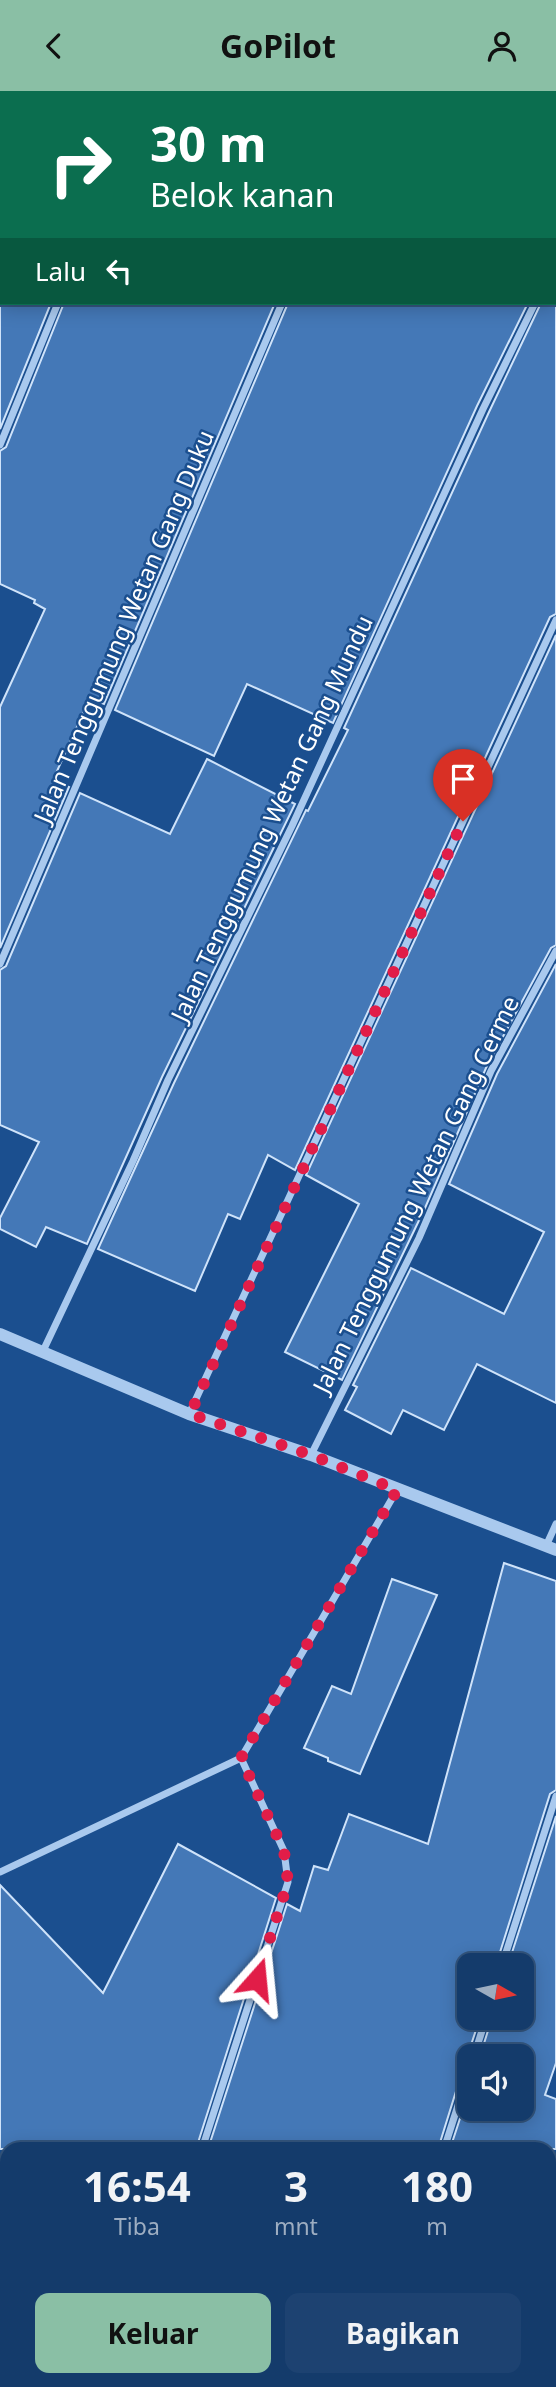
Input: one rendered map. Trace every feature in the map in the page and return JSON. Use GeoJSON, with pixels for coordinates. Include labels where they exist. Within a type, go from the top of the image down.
{"type":"FeatureCollection","features":[{"type":"Feature","properties":{"kind":"street"},"geometry":{"type":"LineString","coordinates":[[0,445],[57,305]]}},
{"type":"Feature","properties":{"kind":"street","name":"Jalan Tenggumung Wetan Gang Duku"},"geometry":{"type":"LineString","coordinates":[[0,964],[281,305]]}},
{"type":"Feature","properties":{"kind":"street","name":"Jalan Tenggumung Wetan Gang Mundu"},"geometry":{"type":"LineString","coordinates":[[43,1351],[133,1161],[168,1080],[292,826],[534,305]]}},
{"type":"Feature","properties":{"kind":"street"},"geometry":{"type":"LineString","coordinates":[[190,1414],[556,620]]}},
{"type":"Feature","properties":{"kind":"street","name":"Jalan Tenggumung Wetan Gang Cerme"},"geometry":{"type":"LineString","coordinates":[[311,1455],[419,1238],[491,1071],[556,951]]}},
{"type":"Feature","properties":{"kind":"street"},"geometry":{"type":"LineString","coordinates":[[0,1334],[190,1414],[311,1455],[551,1548],[554,1527]]}},
{"type":"Feature","properties":{"kind":"street"},"geometry":{"type":"LineString","coordinates":[[0,1872],[241,1758],[397,1490]]}},
{"type":"Feature","properties":{"kind":"street"},"geometry":{"type":"LineString","coordinates":[[204,2142],[288,1882],[284,1851],[241,1758]]}},
{"type":"Feature","properties":{"kind":"street"},"geometry":{"type":"LineString","coordinates":[[506,1953],[556,1796]]}},
{"type":"Feature","properties":{"kind":"street"},"geometry":{"type":"LineString","coordinates":[[446,2142],[457,2108]]}},
{"type":"Feature","properties":{"kind":"building"},"geometry":{"type":"Polygon","coordinates":[[[0,305],[50,305],[0,429],[0,305]]]}},
{"type":"Feature","properties":{"kind":"building"},"geometry":{"type":"Polygon","coordinates":[[[63,305],[274,305],[104,704],[90,698],[53,780],[69,787],[0,948],[0,707],[45,609],[34,603],[35,600],[0,584],[0,451],[6,447],[63,305]]]}},
{"type":"Feature","properties":{"kind":"building"},"geometry":{"type":"Polygon","coordinates":[[[287,305],[527,305],[477,406],[333,723],[247,684],[214,756],[115,710],[287,305]]]}},
{"type":"Feature","properties":{"kind":"building"},"geometry":{"type":"Polygon","coordinates":[[[540,305],[556,305],[556,614],[550,617],[295,1170],[268,1155],[240,1219],[228,1214],[195,1291],[98,1249],[174,1083],[306,810],[308,811],[348,730],[344,728],[540,305]]]}},
{"type":"Feature","properties":{"kind":"building"},"geometry":{"type":"Polygon","coordinates":[[[556,635],[556,945],[551,948],[486,1068],[425,1208],[342,1380],[285,1352],[359,1204],[306,1175],[556,635]]]}},
{"type":"Feature","properties":{"kind":"building"},"geometry":{"type":"Polygon","coordinates":[[[207,759],[295,804],[162,1077],[87,1244],[46,1227],[36,1247],[0,1229],[0,1218],[39,1142],[0,1125],[0,970],[6,966],[80,793],[170,834],[207,759]]]}},
{"type":"Feature","properties":{"kind":"building"},"geometry":{"type":"Polygon","coordinates":[[[556,964],[556,1403],[477,1364],[444,1430],[403,1410],[391,1434],[345,1410],[357,1387],[353,1385],[411,1268],[504,1314],[544,1232],[449,1184],[497,1074],[556,964]]]}},
{"type":"Feature","properties":{"kind":"building"},"geometry":{"type":"Polygon","coordinates":[[[504,1563],[556,1581],[556,1790],[550,1794],[500,1953],[457,1953],[457,2030],[476,2030],[471,2044],[457,2044],[457,2088],[440,2142],[210,2142],[287,1904],[300,1911],[314,1866],[328,1870],[349,1814],[428,1844],[504,1563]]]}},
{"type":"Feature","properties":{"kind":"building"},"geometry":{"type":"Polygon","coordinates":[[[392,1579],[437,1595],[360,1774],[304,1748],[332,1686],[351,1694],[392,1579]]]}},
{"type":"Feature","properties":{"kind":"building"},"geometry":{"type":"Polygon","coordinates":[[[556,1816],[556,2063],[545,2095],[556,2099],[556,2142],[452,2142],[459,2121],[534,2121],[534,2044],[484,2044],[488,2030],[534,2030],[534,1953],[512,1953],[556,1816]]]}},
{"type":"Feature","properties":{"kind":"building"},"geometry":{"type":"Polygon","coordinates":[[[178,1844],[276,1898],[198,2142],[0,2142],[0,1885],[103,1993],[178,1844]]]}},
{"type":"Feature","properties":{"kind":"route"},"geometry":{"type":"LineString","coordinates":[[257,1979],[288,1882],[284,1851],[241,1758],[397,1490],[311,1455],[190,1414],[463,821]]}}]}
